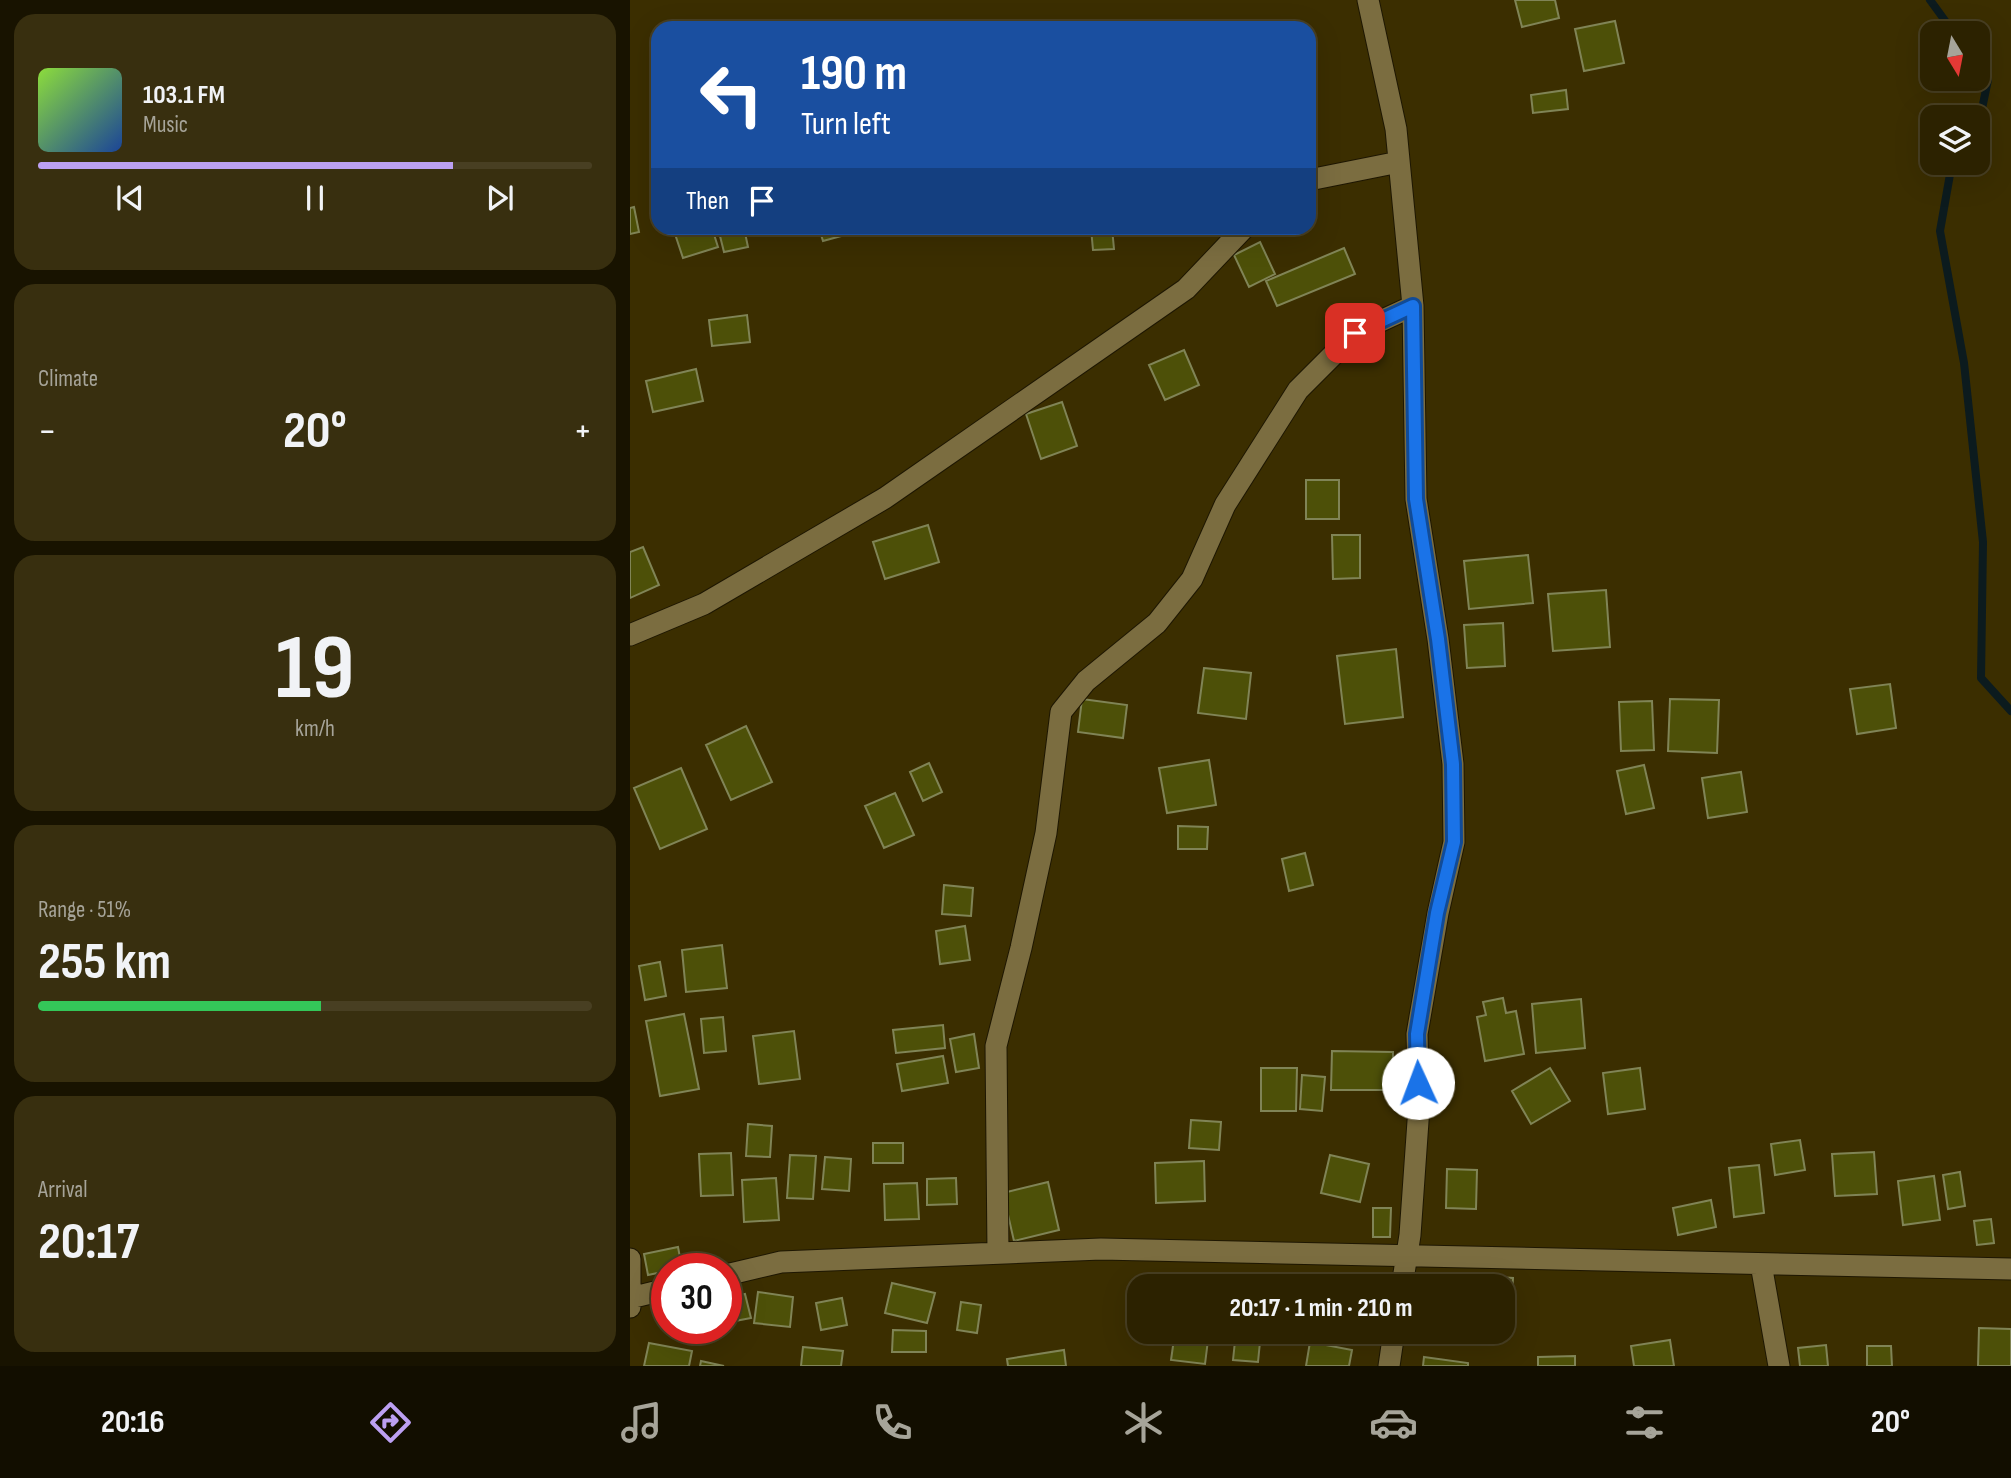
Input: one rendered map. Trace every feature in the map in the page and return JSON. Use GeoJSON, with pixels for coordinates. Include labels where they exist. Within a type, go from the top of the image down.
{"type":"FeatureCollection","features":[{"type":"Feature","properties":{"kind":"street"},"geometry":{"type":"LineString","coordinates":[[1368,0],[1396,129],[1413,306],[1416,499],[1438,639],[1453,764],[1454,842],[1437,913],[1417,1034],[1419,1107],[1404,1274]]}},
{"type":"Feature","properties":{"kind":"street"},"geometry":{"type":"LineString","coordinates":[[1316,179],[1399,162]]}},
{"type":"Feature","properties":{"kind":"street"},"geometry":{"type":"LineString","coordinates":[[630,635],[704,604],[886,498],[1186,289],[1237,235]]}},
{"type":"Feature","properties":{"kind":"street"},"geometry":{"type":"LineString","coordinates":[[998,1253],[996,1046],[1046,833],[1061,712],[1086,681],[1157,623],[1192,579],[1225,505],[1298,390],[1355,333],[1413,306]]}},
{"type":"Feature","properties":{"kind":"street"},"geometry":{"type":"LineString","coordinates":[[742,1271],[781,1262],[1101,1249],[2011,1269]]}},
{"type":"Feature","properties":{"kind":"street"},"geometry":{"type":"LineString","coordinates":[[630,1259],[631,1300],[651,1294]]}},
{"type":"Feature","properties":{"kind":"street"},"geometry":{"type":"LineString","coordinates":[[1761,1264],[1779,1366]]}},
{"type":"Feature","properties":{"kind":"street"},"geometry":{"type":"LineString","coordinates":[[1389,1366],[1393,1344]]}},
{"type":"Feature","properties":{"kind":"building"},"geometry":{"type":"Polygon","coordinates":[[[1515,0],[1555,0],[1559,18],[1522,27],[1515,0]]]}},
{"type":"Feature","properties":{"kind":"building"},"geometry":{"type":"Polygon","coordinates":[[[1615,21],[1624,63],[1584,71],[1575,29],[1615,21]]]}},
{"type":"Feature","properties":{"kind":"building"},"geometry":{"type":"Polygon","coordinates":[[[1566,90],[1568,109],[1533,113],[1531,95],[1566,90]]]}},
{"type":"Feature","properties":{"kind":"building"},"geometry":{"type":"Polygon","coordinates":[[[634,207],[639,232],[630,234],[630,208],[634,207]]]}},
{"type":"Feature","properties":{"kind":"building"},"geometry":{"type":"Polygon","coordinates":[[[675,235],[714,235],[718,247],[683,258],[675,235]]]}},
{"type":"Feature","properties":{"kind":"building"},"geometry":{"type":"Polygon","coordinates":[[[720,235],[745,235],[748,247],[724,252],[720,235]]]}},
{"type":"Feature","properties":{"kind":"building"},"geometry":{"type":"Polygon","coordinates":[[[821,235],[845,235],[823,241],[821,235]]]}},
{"type":"Feature","properties":{"kind":"building"},"geometry":{"type":"Polygon","coordinates":[[[1092,235],[1113,235],[1114,249],[1093,250],[1092,235]]]}},
{"type":"Feature","properties":{"kind":"building"},"geometry":{"type":"Polygon","coordinates":[[[1260,242],[1275,274],[1249,287],[1234,255],[1260,242]]]}},
{"type":"Feature","properties":{"kind":"building"},"geometry":{"type":"Polygon","coordinates":[[[1344,248],[1355,274],[1277,306],[1266,281],[1344,248]]]}},
{"type":"Feature","properties":{"kind":"building"},"geometry":{"type":"Polygon","coordinates":[[[747,315],[750,342],[712,346],[709,320],[747,315]]]}},
{"type":"Feature","properties":{"kind":"building"},"geometry":{"type":"Polygon","coordinates":[[[1184,350],[1199,385],[1165,400],[1149,365],[1184,350]]]}},
{"type":"Feature","properties":{"kind":"building"},"geometry":{"type":"Polygon","coordinates":[[[696,369],[703,401],[653,412],[646,381],[696,369]]]}},
{"type":"Feature","properties":{"kind":"building"},"geometry":{"type":"Polygon","coordinates":[[[1062,402],[1077,446],[1041,459],[1026,414],[1062,402]]]}},
{"type":"Feature","properties":{"kind":"building"},"geometry":{"type":"Polygon","coordinates":[[[1306,480],[1339,480],[1339,519],[1306,519],[1306,480]]]}},
{"type":"Feature","properties":{"kind":"building"},"geometry":{"type":"Polygon","coordinates":[[[928,525],[939,562],[885,579],[873,542],[928,525]]]}},
{"type":"Feature","properties":{"kind":"building"},"geometry":{"type":"Polygon","coordinates":[[[1332,535],[1360,535],[1360,578],[1333,579],[1332,535]]]}},
{"type":"Feature","properties":{"kind":"building"},"geometry":{"type":"Polygon","coordinates":[[[643,547],[659,585],[630,598],[630,552],[643,547]]]}},
{"type":"Feature","properties":{"kind":"building"},"geometry":{"type":"Polygon","coordinates":[[[1528,555],[1533,603],[1469,609],[1464,561],[1528,555]]]}},
{"type":"Feature","properties":{"kind":"building"},"geometry":{"type":"Polygon","coordinates":[[[1606,590],[1610,647],[1553,651],[1548,594],[1606,590]]]}},
{"type":"Feature","properties":{"kind":"building"},"geometry":{"type":"Polygon","coordinates":[[[1503,623],[1505,666],[1467,668],[1464,625],[1503,623]]]}},
{"type":"Feature","properties":{"kind":"building"},"geometry":{"type":"Polygon","coordinates":[[[1396,649],[1403,717],[1345,724],[1337,656],[1396,649]]]}},
{"type":"Feature","properties":{"kind":"building"},"geometry":{"type":"Polygon","coordinates":[[[1204,668],[1251,673],[1246,719],[1198,713],[1204,668]]]}},
{"type":"Feature","properties":{"kind":"building"},"geometry":{"type":"Polygon","coordinates":[[[1890,684],[1896,728],[1857,734],[1850,689],[1890,684]]]}},
{"type":"Feature","properties":{"kind":"building"},"geometry":{"type":"Polygon","coordinates":[[[1082,699],[1127,705],[1123,738],[1078,732],[1082,699]]]}},
{"type":"Feature","properties":{"kind":"building"},"geometry":{"type":"Polygon","coordinates":[[[1670,699],[1719,700],[1717,753],[1668,751],[1670,699]]]}},
{"type":"Feature","properties":{"kind":"building"},"geometry":{"type":"Polygon","coordinates":[[[1652,701],[1654,750],[1621,751],[1619,702],[1652,701]]]}},
{"type":"Feature","properties":{"kind":"building"},"geometry":{"type":"Polygon","coordinates":[[[746,726],[772,782],[731,800],[706,745],[746,726]]]}},
{"type":"Feature","properties":{"kind":"building"},"geometry":{"type":"Polygon","coordinates":[[[1209,760],[1216,805],[1167,813],[1159,768],[1209,760]]]}},
{"type":"Feature","properties":{"kind":"building"},"geometry":{"type":"Polygon","coordinates":[[[929,763],[942,792],[923,801],[910,772],[929,763]]]}},
{"type":"Feature","properties":{"kind":"building"},"geometry":{"type":"Polygon","coordinates":[[[1644,765],[1654,808],[1626,814],[1617,771],[1644,765]]]}},
{"type":"Feature","properties":{"kind":"building"},"geometry":{"type":"Polygon","coordinates":[[[681,768],[707,829],[660,849],[634,788],[681,768]]]}},
{"type":"Feature","properties":{"kind":"building"},"geometry":{"type":"Polygon","coordinates":[[[1741,772],[1747,812],[1708,818],[1702,778],[1741,772]]]}},
{"type":"Feature","properties":{"kind":"building"},"geometry":{"type":"Polygon","coordinates":[[[895,793],[914,835],[884,848],[865,806],[895,793]]]}},
{"type":"Feature","properties":{"kind":"building"},"geometry":{"type":"Polygon","coordinates":[[[1178,826],[1208,827],[1207,849],[1178,849],[1178,826]]]}},
{"type":"Feature","properties":{"kind":"building"},"geometry":{"type":"Polygon","coordinates":[[[1305,853],[1313,885],[1289,891],[1282,859],[1305,853]]]}},
{"type":"Feature","properties":{"kind":"building"},"geometry":{"type":"Polygon","coordinates":[[[944,885],[973,888],[971,916],[942,914],[944,885]]]}},
{"type":"Feature","properties":{"kind":"building"},"geometry":{"type":"Polygon","coordinates":[[[965,926],[970,960],[940,964],[936,931],[965,926]]]}},
{"type":"Feature","properties":{"kind":"building"},"geometry":{"type":"Polygon","coordinates":[[[722,945],[727,988],[686,992],[682,950],[722,945]]]}},
{"type":"Feature","properties":{"kind":"building"},"geometry":{"type":"Polygon","coordinates":[[[660,962],[666,996],[645,1000],[639,966],[660,962]]]}},
{"type":"Feature","properties":{"kind":"building"},"geometry":{"type":"Polygon","coordinates":[[[1503,998],[1506,1013],[1516,1011],[1524,1054],[1485,1061],[1477,1017],[1486,1015],[1483,1002],[1503,998]]]}},
{"type":"Feature","properties":{"kind":"building"},"geometry":{"type":"Polygon","coordinates":[[[1581,999],[1585,1048],[1536,1053],[1532,1004],[1581,999]]]}},
{"type":"Feature","properties":{"kind":"building"},"geometry":{"type":"Polygon","coordinates":[[[684,1014],[699,1089],[660,1096],[646,1021],[684,1014]]]}},
{"type":"Feature","properties":{"kind":"building"},"geometry":{"type":"Polygon","coordinates":[[[723,1017],[726,1051],[704,1053],[701,1019],[723,1017]]]}},
{"type":"Feature","properties":{"kind":"building"},"geometry":{"type":"Polygon","coordinates":[[[943,1025],[945,1048],[896,1053],[893,1030],[943,1025]]]}},
{"type":"Feature","properties":{"kind":"building"},"geometry":{"type":"Polygon","coordinates":[[[794,1031],[800,1079],[759,1084],[753,1036],[794,1031]]]}},
{"type":"Feature","properties":{"kind":"building"},"geometry":{"type":"Polygon","coordinates":[[[974,1034],[979,1068],[956,1072],[950,1039],[974,1034]]]}},
{"type":"Feature","properties":{"kind":"building"},"geometry":{"type":"Polygon","coordinates":[[[1332,1051],[1393,1052],[1393,1090],[1331,1090],[1332,1051]]]}},
{"type":"Feature","properties":{"kind":"building"},"geometry":{"type":"Polygon","coordinates":[[[943,1056],[948,1083],[902,1091],[897,1064],[943,1056]]]}},
{"type":"Feature","properties":{"kind":"building"},"geometry":{"type":"Polygon","coordinates":[[[1261,1068],[1297,1068],[1296,1111],[1261,1111],[1261,1068]]]}},
{"type":"Feature","properties":{"kind":"building"},"geometry":{"type":"Polygon","coordinates":[[[1550,1068],[1570,1101],[1531,1124],[1512,1091],[1550,1068]]]}},
{"type":"Feature","properties":{"kind":"building"},"geometry":{"type":"Polygon","coordinates":[[[1640,1068],[1645,1109],[1608,1114],[1603,1073],[1640,1068]]]}},
{"type":"Feature","properties":{"kind":"building"},"geometry":{"type":"Polygon","coordinates":[[[1302,1075],[1325,1077],[1322,1111],[1300,1109],[1302,1075]]]}},
{"type":"Feature","properties":{"kind":"building"},"geometry":{"type":"Polygon","coordinates":[[[1191,1120],[1221,1122],[1219,1150],[1189,1148],[1191,1120]]]}},
{"type":"Feature","properties":{"kind":"building"},"geometry":{"type":"Polygon","coordinates":[[[748,1124],[772,1126],[770,1157],[746,1156],[748,1124]]]}},
{"type":"Feature","properties":{"kind":"building"},"geometry":{"type":"Polygon","coordinates":[[[1800,1140],[1805,1170],[1775,1175],[1771,1144],[1800,1140]]]}},
{"type":"Feature","properties":{"kind":"building"},"geometry":{"type":"Polygon","coordinates":[[[873,1143],[903,1143],[903,1163],[873,1163],[873,1143]]]}},
{"type":"Feature","properties":{"kind":"building"},"geometry":{"type":"Polygon","coordinates":[[[1874,1152],[1877,1194],[1835,1196],[1832,1154],[1874,1152]]]}},
{"type":"Feature","properties":{"kind":"building"},"geometry":{"type":"Polygon","coordinates":[[[731,1153],[733,1195],[701,1196],[699,1154],[731,1153]]]}},
{"type":"Feature","properties":{"kind":"building"},"geometry":{"type":"Polygon","coordinates":[[[790,1155],[816,1156],[813,1199],[787,1198],[790,1155]]]}},
{"type":"Feature","properties":{"kind":"building"},"geometry":{"type":"Polygon","coordinates":[[[1330,1155],[1369,1164],[1360,1202],[1321,1193],[1330,1155]]]}},
{"type":"Feature","properties":{"kind":"building"},"geometry":{"type":"Polygon","coordinates":[[[825,1157],[851,1159],[849,1191],[822,1189],[825,1157]]]}},
{"type":"Feature","properties":{"kind":"building"},"geometry":{"type":"Polygon","coordinates":[[[1204,1161],[1205,1201],[1156,1203],[1155,1163],[1204,1161]]]}},
{"type":"Feature","properties":{"kind":"building"},"geometry":{"type":"Polygon","coordinates":[[[1759,1165],[1764,1213],[1734,1217],[1729,1168],[1759,1165]]]}},
{"type":"Feature","properties":{"kind":"building"},"geometry":{"type":"Polygon","coordinates":[[[1447,1169],[1477,1170],[1476,1209],[1446,1208],[1447,1169]]]}},
{"type":"Feature","properties":{"kind":"building"},"geometry":{"type":"Polygon","coordinates":[[[1960,1172],[1965,1206],[1948,1209],[1943,1175],[1960,1172]]]}},
{"type":"Feature","properties":{"kind":"building"},"geometry":{"type":"Polygon","coordinates":[[[1934,1176],[1940,1220],[1903,1225],[1898,1181],[1934,1176]]]}},
{"type":"Feature","properties":{"kind":"building"},"geometry":{"type":"Polygon","coordinates":[[[776,1178],[779,1220],[744,1222],[742,1180],[776,1178]]]}},
{"type":"Feature","properties":{"kind":"building"},"geometry":{"type":"Polygon","coordinates":[[[956,1178],[957,1204],[927,1205],[927,1179],[956,1178]]]}},
{"type":"Feature","properties":{"kind":"building"},"geometry":{"type":"Polygon","coordinates":[[[1048,1182],[1059,1230],[1014,1241],[1003,1193],[1048,1182]]]}},
{"type":"Feature","properties":{"kind":"building"},"geometry":{"type":"Polygon","coordinates":[[[917,1183],[919,1219],[885,1220],[884,1184],[917,1183]]]}},
{"type":"Feature","properties":{"kind":"building"},"geometry":{"type":"Polygon","coordinates":[[[1711,1200],[1716,1227],[1678,1235],[1673,1208],[1711,1200]]]}},
{"type":"Feature","properties":{"kind":"building"},"geometry":{"type":"Polygon","coordinates":[[[1373,1208],[1391,1208],[1390,1237],[1373,1237],[1373,1208]]]}},
{"type":"Feature","properties":{"kind":"building"},"geometry":{"type":"Polygon","coordinates":[[[1991,1219],[1994,1243],[1977,1245],[1974,1221],[1991,1219]]]}},
{"type":"Feature","properties":{"kind":"building"},"geometry":{"type":"Polygon","coordinates":[[[678,1247],[679,1253],[651,1253],[651,1274],[648,1275],[644,1254],[678,1247]]]}},
{"type":"Feature","properties":{"kind":"building"},"geometry":{"type":"Polygon","coordinates":[[[892,1283],[935,1293],[927,1323],[885,1313],[892,1283]]]}},
{"type":"Feature","properties":{"kind":"building"},"geometry":{"type":"Polygon","coordinates":[[[758,1292],[793,1297],[790,1327],[754,1323],[758,1292]]]}},
{"type":"Feature","properties":{"kind":"building"},"geometry":{"type":"Polygon","coordinates":[[[745,1294],[751,1318],[742,1320],[742,1295],[745,1294]]]}},
{"type":"Feature","properties":{"kind":"building"},"geometry":{"type":"Polygon","coordinates":[[[842,1298],[847,1325],[821,1330],[816,1303],[842,1298]]]}},
{"type":"Feature","properties":{"kind":"building"},"geometry":{"type":"Polygon","coordinates":[[[961,1302],[981,1305],[977,1333],[957,1330],[961,1302]]]}},
{"type":"Feature","properties":{"kind":"building"},"geometry":{"type":"Polygon","coordinates":[[[1979,1328],[2011,1329],[2011,1366],[1978,1366],[1979,1328]]]}},
{"type":"Feature","properties":{"kind":"building"},"geometry":{"type":"Polygon","coordinates":[[[893,1330],[926,1331],[926,1352],[892,1352],[893,1330]]]}},
{"type":"Feature","properties":{"kind":"building"},"geometry":{"type":"Polygon","coordinates":[[[1670,1340],[1674,1366],[1634,1366],[1631,1346],[1670,1340]]]}},
{"type":"Feature","properties":{"kind":"building"},"geometry":{"type":"Polygon","coordinates":[[[649,1343],[692,1351],[689,1366],[644,1366],[649,1343]]]}},
{"type":"Feature","properties":{"kind":"building"},"geometry":{"type":"Polygon","coordinates":[[[1173,1344],[1208,1344],[1205,1364],[1171,1360],[1173,1344]]]}},
{"type":"Feature","properties":{"kind":"building"},"geometry":{"type":"Polygon","coordinates":[[[1235,1344],[1260,1344],[1258,1362],[1233,1360],[1235,1344]]]}},
{"type":"Feature","properties":{"kind":"building"},"geometry":{"type":"Polygon","coordinates":[[[1310,1344],[1352,1350],[1349,1366],[1306,1366],[1310,1344]]]}},
{"type":"Feature","properties":{"kind":"building"},"geometry":{"type":"Polygon","coordinates":[[[1826,1345],[1828,1366],[1800,1366],[1798,1348],[1826,1345]]]}},
{"type":"Feature","properties":{"kind":"building"},"geometry":{"type":"Polygon","coordinates":[[[1867,1346],[1891,1346],[1892,1366],[1867,1366],[1867,1346]]]}},
{"type":"Feature","properties":{"kind":"building"},"geometry":{"type":"Polygon","coordinates":[[[803,1347],[843,1351],[841,1366],[801,1366],[803,1347]]]}},
{"type":"Feature","properties":{"kind":"building"},"geometry":{"type":"Polygon","coordinates":[[[1064,1350],[1066,1366],[1008,1366],[1007,1359],[1064,1350]]]}},
{"type":"Feature","properties":{"kind":"building"},"geometry":{"type":"Polygon","coordinates":[[[1575,1356],[1575,1366],[1538,1366],[1538,1357],[1575,1356]]]}},
{"type":"Feature","properties":{"kind":"building"},"geometry":{"type":"Polygon","coordinates":[[[1424,1357],[1468,1363],[1468,1366],[1423,1366],[1424,1357]]]}},
{"type":"Feature","properties":{"kind":"building"},"geometry":{"type":"Polygon","coordinates":[[[701,1361],[724,1366],[700,1366],[701,1361]]]}},
{"type":"Feature","properties":{"kind":"waterway"},"geometry":{"type":"LineString","coordinates":[[1930,0],[1945,21]]}},
{"type":"Feature","properties":{"kind":"waterway"},"geometry":{"type":"LineString","coordinates":[[1983,105],[1986,91]]}},
{"type":"Feature","properties":{"kind":"waterway"},"geometry":{"type":"LineString","coordinates":[[1950,175],[1940,231],[1964,363],[1983,542],[1981,678],[2011,711]]}},
{"type":"Feature","properties":{"kind":"route"},"geometry":{"type":"LineString","coordinates":[[1355,333],[1413,306],[1416,499],[1438,639],[1453,764],[1454,842],[1437,913],[1417,1034],[1418,1083]]}}]}
